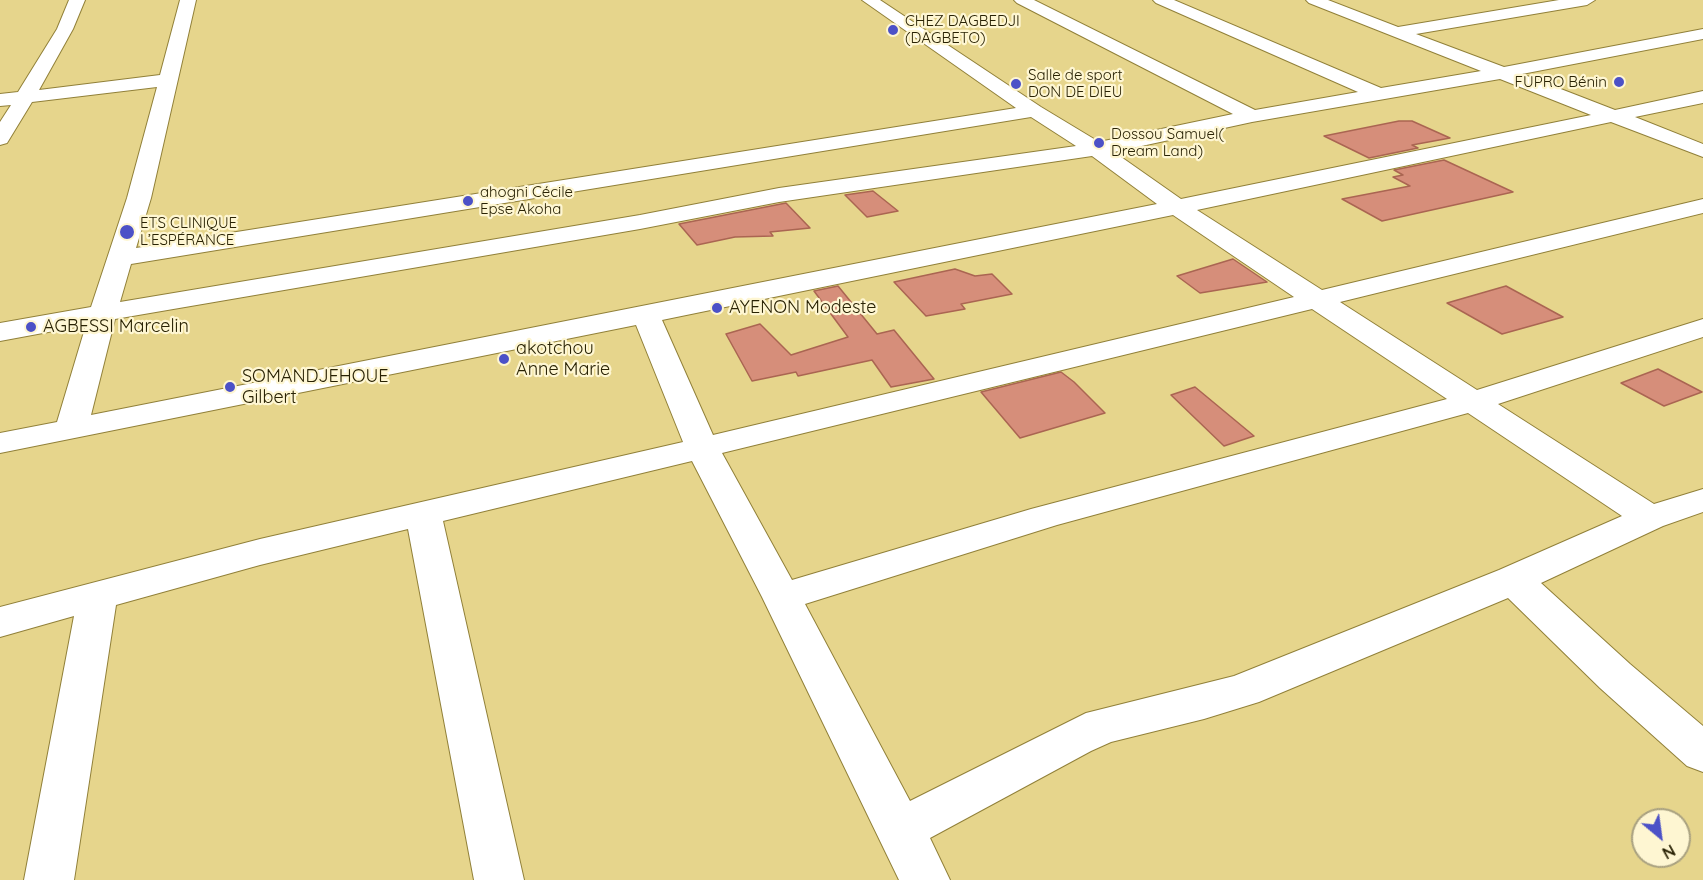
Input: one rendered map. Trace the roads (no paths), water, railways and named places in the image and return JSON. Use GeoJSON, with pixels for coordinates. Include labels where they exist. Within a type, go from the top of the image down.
{"type":"FeatureCollection","features":[{"type":"Feature","properties":{"kind":"street"},"geometry":{"type":"LineString","coordinates":[[0,139],[65,29],[77,0]]}},
{"type":"Feature","properties":{"kind":"street"},"geometry":{"type":"LineString","coordinates":[[72,428],[122,258],[162,110],[167,80],[188,0]]}},
{"type":"Feature","properties":{"kind":"street"},"geometry":{"type":"LineString","coordinates":[[870,0],[1034,111],[1096,149],[1174,206],[1315,300],[1650,518]]}},
{"type":"Feature","properties":{"kind":"street"},"geometry":{"type":"LineString","coordinates":[[1022,0],[1252,117]]}},
{"type":"Feature","properties":{"kind":"street"},"geometry":{"type":"LineString","coordinates":[[1161,0],[1379,94]]}},
{"type":"Feature","properties":{"kind":"street"},"geometry":{"type":"LineString","coordinates":[[1396,32],[1587,0]]}},
{"type":"Feature","properties":{"kind":"street"},"geometry":{"type":"LineString","coordinates":[[1321,1],[1703,151]]}},
{"type":"Feature","properties":{"kind":"street"},"geometry":{"type":"LineString","coordinates":[[0,332],[640,222],[779,195],[1096,149],[1252,117],[1502,73],[1703,34]]}},
{"type":"Feature","properties":{"kind":"street"},"geometry":{"type":"LineString","coordinates":[[0,100],[167,80]]}},
{"type":"Feature","properties":{"kind":"street"},"geometry":{"type":"LineString","coordinates":[[0,443],[646,315],[1615,117],[1703,97]]}},
{"type":"Feature","properties":{"kind":"street"},"geometry":{"type":"LineString","coordinates":[[122,258],[1034,111]]}},
{"type":"Feature","properties":{"kind":"street"},"geometry":{"type":"LineString","coordinates":[[0,622],[260,552],[702,448],[1703,206]]}},
{"type":"Feature","properties":{"kind":"street"},"geometry":{"type":"LineString","coordinates":[[646,315],[702,448],[782,597],[925,880]]}},
{"type":"Feature","properties":{"kind":"street"},"geometry":{"type":"LineString","coordinates":[[782,597],[1044,517],[1472,402],[1703,328]]}},
{"type":"Feature","properties":{"kind":"street"},"geometry":{"type":"LineString","coordinates":[[900,830],[1102,726],[1204,702],[1244,690],[1513,580],[1650,518],[1703,500]]}},
{"type":"Feature","properties":{"kind":"street"},"geometry":{"type":"LineString","coordinates":[[423,514],[499,880]]}},
{"type":"Feature","properties":{"kind":"street"},"geometry":{"type":"LineString","coordinates":[[1513,580],[1615,676],[1703,753]]}},
{"type":"Feature","properties":{"kind":"street"},"geometry":{"type":"LineString","coordinates":[[49,880],[98,596]]}},
{"type":"Feature","properties":{"kind":"place","name":"CHEZ DAGBEDJI (DAGBETO)"},"geometry":{"type":"Point","coordinates":[893,30]}},
{"type":"Feature","properties":{"kind":"place","name":"FUPRO Bénin"},"geometry":{"type":"Point","coordinates":[1619,82]}},
{"type":"Feature","properties":{"kind":"place","name":"Salle de sport DON DE DIEU"},"geometry":{"type":"Point","coordinates":[1016,84]}},
{"type":"Feature","properties":{"kind":"place","name":"Dossou Samuel( Dream Land)"},"geometry":{"type":"Point","coordinates":[1099,143]}},
{"type":"Feature","properties":{"kind":"place","name":"ahogni Cécile Epse Akoha"},"geometry":{"type":"Point","coordinates":[468,201]}},
{"type":"Feature","properties":{"kind":"place","name":"ETS CLINIQUE L’ESPÉRANCE"},"geometry":{"type":"Point","coordinates":[127,232]}},
{"type":"Feature","properties":{"kind":"place","name":"AYENON Modeste"},"geometry":{"type":"Point","coordinates":[717,308]}},
{"type":"Feature","properties":{"kind":"place","name":"AGBESSI Marcelin"},"geometry":{"type":"Point","coordinates":[31,327]}},
{"type":"Feature","properties":{"kind":"place","name":"akotchou Anne Marie"},"geometry":{"type":"Point","coordinates":[504,359]}},
{"type":"Feature","properties":{"kind":"place","name":"SOMANDJEHOUE Gilbert"},"geometry":{"type":"Point","coordinates":[230,387]}}]}
